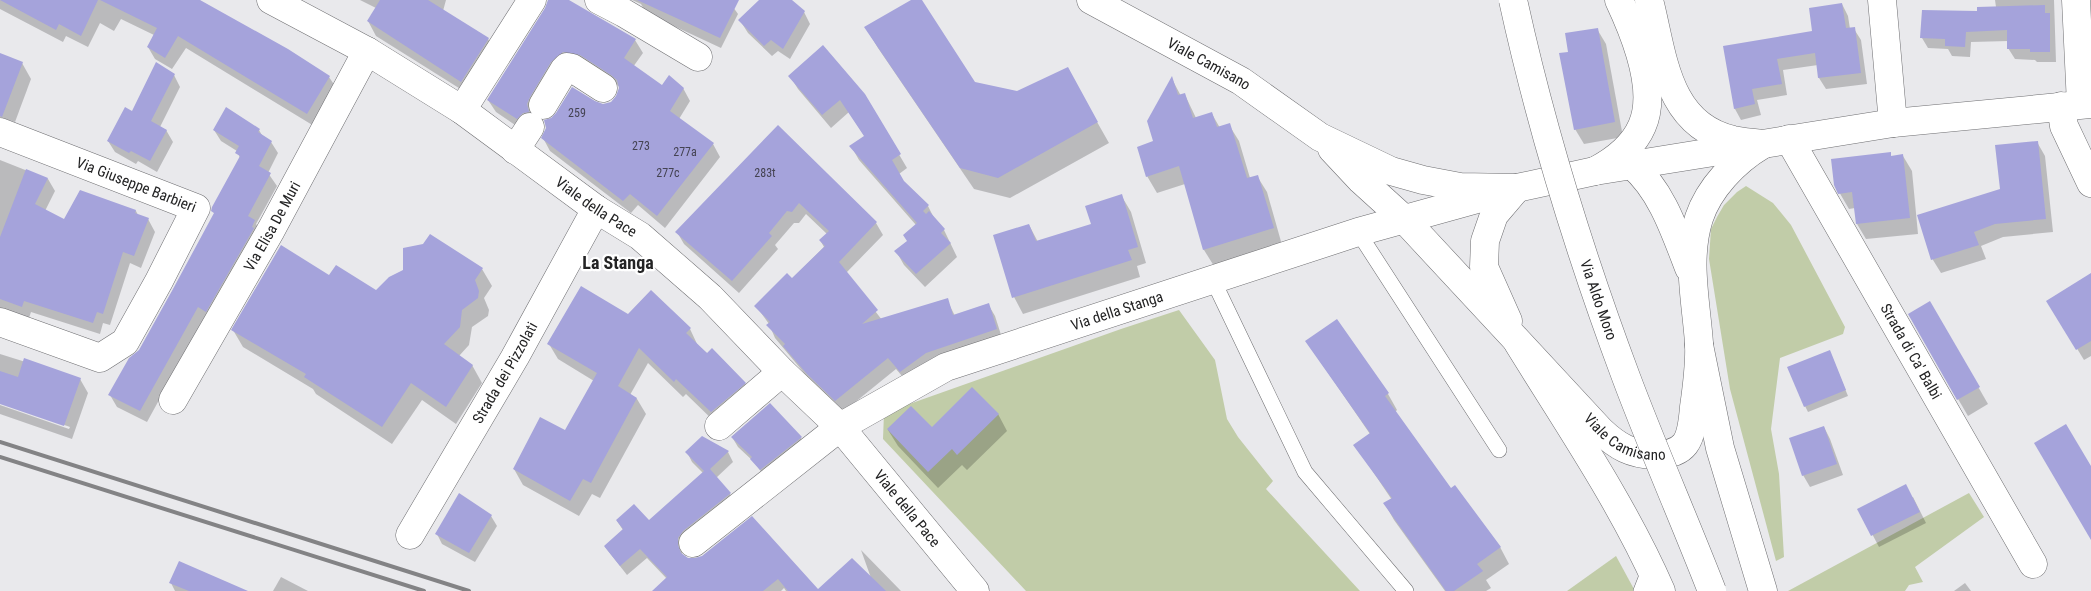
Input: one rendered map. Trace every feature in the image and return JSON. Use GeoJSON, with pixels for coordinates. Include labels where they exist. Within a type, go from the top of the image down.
{"type":"FeatureCollection","features":[{"type":"Feature","properties":{"kind":"street","name":"Viale della Pace"},"geometry":{"type":"LineString","coordinates":[[271,0],[313,9],[368,51],[462,110],[596,209],[640,236],[710,297],[782,372],[840,426],[975,591]]}},
{"type":"Feature","properties":{"kind":"street"},"geometry":{"type":"LineString","coordinates":[[462,110],[532,0]]}},
{"type":"Feature","properties":{"kind":"street"},"geometry":{"type":"LineString","coordinates":[[599,0],[627,6],[698,57]]}},
{"type":"Feature","properties":{"kind":"street","name":"Viale Camisano"},"geometry":{"type":"LineString","coordinates":[[1091,0],[1241,81],[1320,137],[1391,171],[1423,180],[1460,187],[1517,188],[1595,171],[1776,142]]}},
{"type":"Feature","properties":{"kind":"street","name":"Via Aldo Moro"},"geometry":{"type":"LineString","coordinates":[[1513,0],[1540,109],[1590,275],[1626,377],[1712,591]]}},
{"type":"Feature","properties":{"kind":"street"},"geometry":{"type":"LineString","coordinates":[[1595,171],[1618,156],[1630,144],[1642,126],[1645,116],[1647,87],[1644,70],[1638,47],[1619,0]]}},
{"type":"Feature","properties":{"kind":"street"},"geometry":{"type":"LineString","coordinates":[[1649,0],[1665,70],[1673,93],[1682,106],[1703,127],[1732,140],[1776,142],[1893,123],[2078,104]]}},
{"type":"Feature","properties":{"kind":"street"},"geometry":{"type":"LineString","coordinates":[[1882,0],[1893,123]]}},
{"type":"Feature","properties":{"kind":"street"},"geometry":{"type":"LineString","coordinates":[[2076,0],[2078,104],[2064,126],[2091,183]]}},
{"type":"Feature","properties":{"kind":"street","name":"Via Elisa De Muri"},"geometry":{"type":"LineString","coordinates":[[173,400],[270,230],[368,51]]}},
{"type":"Feature","properties":{"kind":"street"},"geometry":{"type":"LineString","coordinates":[[515,150],[567,67],[572,68],[603,88]]}},
{"type":"Feature","properties":{"kind":"street","name":"Via Giuseppe Barbieri"},"geometry":{"type":"LineString","coordinates":[[0,132],[196,208],[125,342],[100,358],[0,322]]}},
{"type":"Feature","properties":{"kind":"street","name":"Viale Camisano"},"geometry":{"type":"LineString","coordinates":[[1320,137],[1361,180],[1404,219],[1518,343],[1615,444],[1638,455],[1665,456],[1686,443],[1692,422],[1699,345],[1693,279],[1694,243],[1700,218],[1710,194],[1749,153],[1776,142]]}},
{"type":"Feature","properties":{"kind":"street","name":"Strada di Ca' Balbi"},"geometry":{"type":"LineString","coordinates":[[1776,142],[2033,564]]}},
{"type":"Feature","properties":{"kind":"street","name":"Viale Camisano"},"geometry":{"type":"LineString","coordinates":[[1632,165],[1654,190],[1675,231],[1693,279]]}},
{"type":"Feature","properties":{"kind":"street","name":"Viale Camisano"},"geometry":{"type":"LineString","coordinates":[[1517,188],[1494,215],[1485,242],[1484,268],[1518,343]]}},
{"type":"Feature","properties":{"kind":"street","name":"Via della Stanga"},"geometry":{"type":"LineString","coordinates":[[840,426],[946,368],[1358,232],[1517,188]]}},
{"type":"Feature","properties":{"kind":"street","name":"Strada dei Pizzolati"},"geometry":{"type":"LineString","coordinates":[[410,535],[515,357],[596,209]]}},
{"type":"Feature","properties":{"kind":"street"},"geometry":{"type":"LineString","coordinates":[[1518,343],[1611,494],[1646,579],[1661,591]]}},
{"type":"Feature","properties":{"kind":"street"},"geometry":{"type":"LineString","coordinates":[[1699,345],[1720,448],[1763,591]]}},
{"type":"Feature","properties":{"kind":"street"},"geometry":{"type":"LineString","coordinates":[[719,426],[782,372]]}},
{"type":"Feature","properties":{"kind":"street"},"geometry":{"type":"LineString","coordinates":[[693,543],[840,426]]}},
{"type":"Feature","properties":{"kind":"lane"},"geometry":{"type":"LineString","coordinates":[[1358,232],[1499,450]]}},
{"type":"Feature","properties":{"kind":"lane"},"geometry":{"type":"LineString","coordinates":[[1213,280],[1305,472],[1406,591]]}},
{"type":"Feature","properties":{"kind":"green space"},"geometry":{"type":"Polygon","coordinates":[[[1746,186],[1773,203],[1791,225],[1845,327],[1843,334],[1780,358],[1771,429],[1779,474],[1784,557],[1776,561],[1730,389],[1709,259],[1711,229],[1717,217],[1724,205],[1746,186]]]}},
{"type":"Feature","properties":{"kind":"green space"},"geometry":{"type":"Polygon","coordinates":[[[1179,310],[1215,360],[1227,419],[1238,437],[1273,481],[1266,489],[1360,591],[1026,591],[883,439],[884,413],[1179,310]]]}},
{"type":"Feature","properties":{"kind":"green space"},"geometry":{"type":"Polygon","coordinates":[[[1969,493],[1984,517],[1915,567],[1923,582],[1909,585],[1905,591],[1788,591],[1969,493]]]}},
{"type":"Feature","properties":{"kind":"green space"},"geometry":{"type":"Polygon","coordinates":[[[1616,556],[1635,591],[1567,591],[1616,556]]]}},
{"type":"Feature","properties":{"kind":"building"},"geometry":{"type":"Polygon","coordinates":[[[0,0],[98,0],[81,36],[59,24],[56,30],[0,0]]]}},
{"type":"Feature","properties":{"kind":"building"},"geometry":{"type":"Polygon","coordinates":[[[100,0],[200,0],[288,49],[330,76],[307,114],[178,36],[165,58],[147,47],[157,28],[100,0]]]}},
{"type":"Feature","properties":{"kind":"building"},"geometry":{"type":"Polygon","coordinates":[[[380,0],[428,0],[489,38],[461,82],[367,21],[380,0]]]}},
{"type":"Feature","properties":{"kind":"building"},"geometry":{"type":"Polygon","coordinates":[[[548,0],[569,0],[636,39],[624,58],[662,85],[669,75],[684,88],[670,111],[714,143],[657,216],[630,194],[623,201],[541,138],[546,128],[544,120],[551,118],[556,113],[572,87],[595,101],[603,104],[611,102],[619,88],[617,80],[611,75],[580,55],[563,52],[551,62],[530,97],[527,104],[529,112],[523,113],[517,119],[487,100],[545,8],[548,0]]]}},
{"type":"Feature","properties":{"kind":"building"},"geometry":{"type":"Polygon","coordinates":[[[637,0],[739,0],[720,38],[637,0]]]}},
{"type":"Feature","properties":{"kind":"building"},"geometry":{"type":"Polygon","coordinates":[[[759,0],[792,0],[805,11],[783,49],[771,40],[764,46],[738,20],[759,0]]]}},
{"type":"Feature","properties":{"kind":"building"},"geometry":{"type":"Polygon","coordinates":[[[911,0],[922,0],[975,82],[1017,91],[1068,67],[1098,122],[998,178],[960,168],[864,27],[911,0]]]}},
{"type":"Feature","properties":{"kind":"building"},"geometry":{"type":"Polygon","coordinates":[[[1842,3],[1846,28],[1855,27],[1861,73],[1818,78],[1815,53],[1777,59],[1782,84],[1752,89],[1755,104],[1734,109],[1723,46],[1812,31],[1809,8],[1842,3]]]}},
{"type":"Feature","properties":{"kind":"building"},"geometry":{"type":"Polygon","coordinates":[[[2045,5],[2045,13],[2050,13],[2050,52],[2030,52],[2030,49],[2007,49],[2007,30],[1966,32],[1965,47],[1945,46],[1945,39],[1920,38],[1922,10],[1977,11],[1977,7],[2045,5]]]}},
{"type":"Feature","properties":{"kind":"building"},"geometry":{"type":"Polygon","coordinates":[[[1598,28],[1615,122],[1574,130],[1559,53],[1568,52],[1565,33],[1598,28]]]}},
{"type":"Feature","properties":{"kind":"building"},"geometry":{"type":"Polygon","coordinates":[[[823,45],[865,94],[901,154],[892,160],[904,181],[929,205],[923,211],[926,214],[929,211],[945,229],[941,233],[951,243],[916,274],[894,251],[907,241],[903,235],[917,223],[849,146],[864,136],[840,100],[822,115],[788,76],[823,45]]]}},
{"type":"Feature","properties":{"kind":"building"},"geometry":{"type":"Polygon","coordinates":[[[0,53],[23,62],[2,117],[0,116],[0,53]]]}},
{"type":"Feature","properties":{"kind":"building"},"geometry":{"type":"Polygon","coordinates":[[[156,62],[175,74],[151,121],[167,130],[150,161],[131,151],[129,153],[107,141],[125,107],[132,111],[156,62]]]}},
{"type":"Feature","properties":{"kind":"building"},"geometry":{"type":"Polygon","coordinates":[[[1172,76],[1178,95],[1185,93],[1193,118],[1212,112],[1217,127],[1230,123],[1247,178],[1258,175],[1274,228],[1203,250],[1179,166],[1146,177],[1137,147],[1153,141],[1147,121],[1172,76]]]}},
{"type":"Feature","properties":{"kind":"building"},"geometry":{"type":"Polygon","coordinates":[[[226,107],[260,129],[258,132],[272,141],[259,166],[271,173],[248,216],[255,220],[252,227],[254,228],[206,312],[198,307],[140,411],[108,395],[129,358],[139,350],[173,289],[214,213],[211,211],[212,207],[240,156],[235,153],[239,146],[213,130],[226,107]]]}},
{"type":"Feature","properties":{"kind":"building"},"geometry":{"type":"Polygon","coordinates":[[[778,125],[877,222],[839,262],[878,310],[862,324],[948,298],[953,315],[989,303],[997,329],[926,353],[900,372],[888,358],[835,401],[807,374],[783,346],[785,344],[766,325],[770,322],[754,306],[787,273],[792,278],[825,246],[819,240],[829,231],[799,203],[792,212],[787,211],[769,233],[772,236],[732,281],[675,232],[778,125]]]}},
{"type":"Feature","properties":{"kind":"building"},"geometry":{"type":"Polygon","coordinates":[[[2038,141],[2046,219],[1995,224],[1974,232],[1979,245],[1931,260],[1917,215],[2000,189],[1995,145],[2038,141]]]}},
{"type":"Feature","properties":{"kind":"building"},"geometry":{"type":"Polygon","coordinates":[[[1891,152],[1891,156],[1903,154],[1910,218],[1856,224],[1852,192],[1838,194],[1834,185],[1831,159],[1891,152]]]}},
{"type":"Feature","properties":{"kind":"building"},"geometry":{"type":"Polygon","coordinates":[[[26,169],[48,178],[35,204],[64,219],[80,190],[136,210],[135,213],[149,218],[134,256],[123,252],[103,314],[97,312],[93,323],[24,301],[22,307],[0,299],[0,237],[26,169]]]}},
{"type":"Feature","properties":{"kind":"building"},"geometry":{"type":"Polygon","coordinates":[[[1122,194],[1138,247],[1128,250],[1132,260],[1012,298],[993,235],[1029,224],[1036,241],[1091,224],[1085,206],[1122,194]]]}},
{"type":"Feature","properties":{"kind":"building"},"geometry":{"type":"Polygon","coordinates":[[[430,234],[483,268],[475,280],[479,291],[478,298],[462,310],[460,327],[444,344],[473,365],[446,407],[411,383],[382,427],[304,377],[306,374],[231,330],[281,245],[329,275],[336,265],[376,290],[389,277],[403,270],[403,248],[423,244],[430,234]]]}},
{"type":"Feature","properties":{"kind":"building"},"geometry":{"type":"Polygon","coordinates":[[[2091,273],[2091,341],[2076,350],[2046,301],[2091,273]]]}},
{"type":"Feature","properties":{"kind":"building"},"geometry":{"type":"Polygon","coordinates":[[[581,286],[628,314],[651,290],[691,328],[686,333],[707,353],[712,348],[746,383],[711,412],[676,379],[674,382],[639,348],[618,386],[637,398],[591,483],[583,479],[570,501],[513,469],[540,417],[565,430],[597,373],[547,344],[581,286]]]}},
{"type":"Feature","properties":{"kind":"building"},"geometry":{"type":"Polygon","coordinates":[[[1930,301],[1980,387],[1957,400],[1908,314],[1930,301]]]}},
{"type":"Feature","properties":{"kind":"building"},"geometry":{"type":"Polygon","coordinates":[[[1337,319],[1389,393],[1385,396],[1451,488],[1455,485],[1501,547],[1477,564],[1483,571],[1454,591],[1446,591],[1383,503],[1392,498],[1353,445],[1370,433],[1305,341],[1337,319]]]}},
{"type":"Feature","properties":{"kind":"building"},"geometry":{"type":"Polygon","coordinates":[[[1830,350],[1846,390],[1804,407],[1787,367],[1830,350]]]}},
{"type":"Feature","properties":{"kind":"building"},"geometry":{"type":"Polygon","coordinates":[[[24,358],[81,378],[64,426],[0,404],[0,371],[18,377],[24,358]]]}},
{"type":"Feature","properties":{"kind":"building"},"geometry":{"type":"Polygon","coordinates":[[[972,387],[999,414],[957,455],[952,449],[928,472],[887,429],[911,406],[932,427],[972,387]]]}},
{"type":"Feature","properties":{"kind":"building"},"geometry":{"type":"Polygon","coordinates":[[[770,403],[802,437],[760,470],[750,459],[752,457],[731,437],[770,403]]]}},
{"type":"Feature","properties":{"kind":"building"},"geometry":{"type":"Polygon","coordinates":[[[2066,424],[2091,466],[2091,540],[2034,443],[2066,424]]]}},
{"type":"Feature","properties":{"kind":"building"},"geometry":{"type":"Polygon","coordinates":[[[1824,426],[1837,464],[1802,476],[1789,438],[1824,426]]]}},
{"type":"Feature","properties":{"kind":"building"},"geometry":{"type":"Polygon","coordinates":[[[702,436],[729,451],[710,469],[731,493],[683,531],[678,538],[681,553],[688,558],[702,556],[752,516],[818,589],[852,558],[886,591],[788,591],[778,579],[763,591],[652,591],[667,577],[640,549],[620,566],[604,546],[623,529],[616,520],[634,504],[649,520],[704,471],[685,452],[702,436]]]}},
{"type":"Feature","properties":{"kind":"building"},"geometry":{"type":"Polygon","coordinates":[[[1906,484],[1920,512],[1871,536],[1857,509],[1906,484]]]}},
{"type":"Feature","properties":{"kind":"building"},"geometry":{"type":"Polygon","coordinates":[[[459,493],[492,515],[469,553],[435,534],[459,493]]]}},
{"type":"Feature","properties":{"kind":"building"},"geometry":{"type":"Polygon","coordinates":[[[179,561],[248,591],[189,591],[169,583],[179,561]]]}},
{"type":"Feature","properties":{"kind":"railway"},"geometry":{"type":"LineString","coordinates":[[0,442],[469,591]]}},
{"type":"Feature","properties":{"kind":"railway"},"geometry":{"type":"LineString","coordinates":[[0,457],[424,591]]}},
{"type":"Feature","properties":{"kind":"district","name":"La Stanga"},"geometry":{"type":"Point","coordinates":[618,263]}}]}
